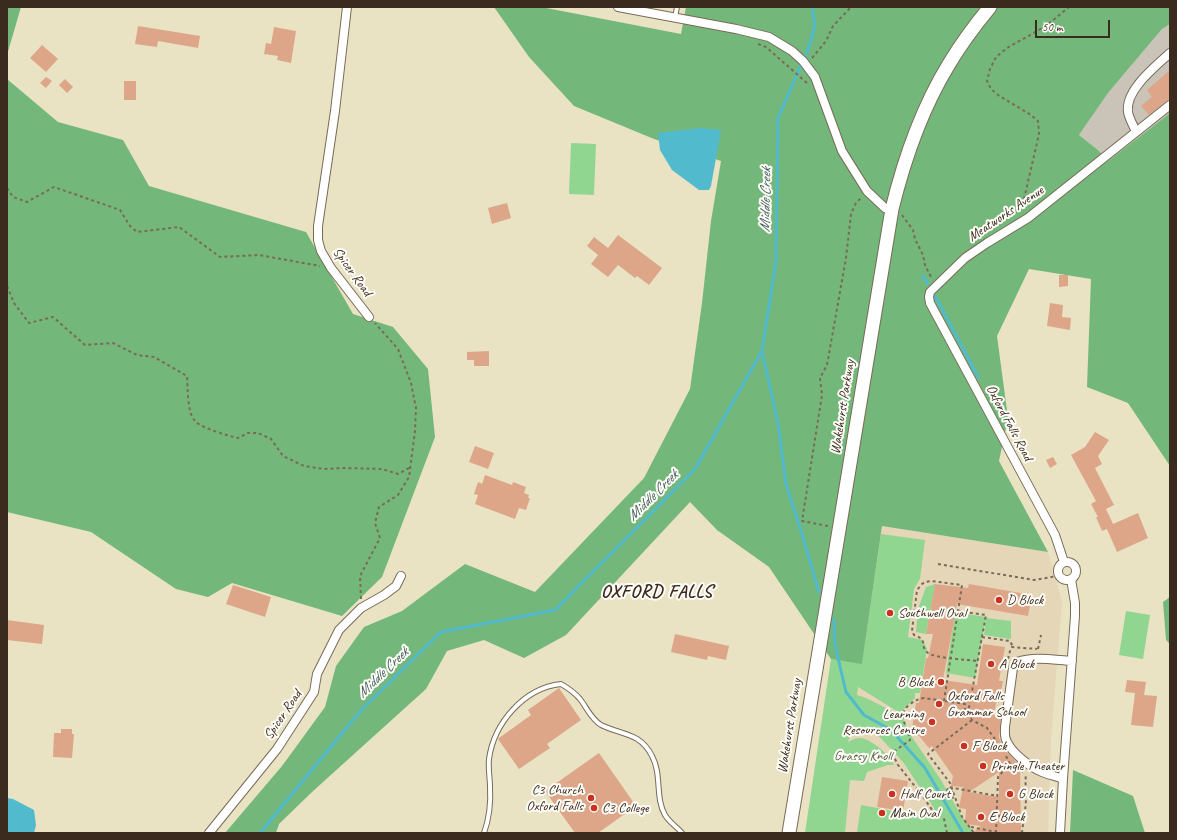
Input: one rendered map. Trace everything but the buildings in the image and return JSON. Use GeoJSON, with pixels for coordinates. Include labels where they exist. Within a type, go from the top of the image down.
{"type":"FeatureCollection","features":[{"type":"Feature","properties":{"kind":"main road","name":"Wakehurst Parkway"},"geometry":{"type":"LineString","coordinates":[[788,833],[892,209],[911,147],[928,106],[949,65],[974,27],[990,7]]}},
{"type":"Feature","properties":{"kind":"street","name":"Spicer Road"},"geometry":{"type":"LineString","coordinates":[[347,7],[335,111],[318,226],[318,240],[321,251],[332,268],[369,317]]}},
{"type":"Feature","properties":{"kind":"street"},"geometry":{"type":"LineString","coordinates":[[618,7],[736,29],[769,38],[792,51],[807,66],[815,77],[827,114],[842,151],[867,192],[885,208],[892,209]]}},
{"type":"Feature","properties":{"kind":"street"},"geometry":{"type":"LineString","coordinates":[[1136,132],[1128,113],[1129,101],[1133,92],[1147,75],[1170,53]]}},
{"type":"Feature","properties":{"kind":"street","name":"Meatworks Avenue"},"geometry":{"type":"LineString","coordinates":[[929,297],[930,292],[935,286],[965,258],[1028,218],[1169,106]]}},
{"type":"Feature","properties":{"kind":"street","name":"Oxford Falls Road"},"geometry":{"type":"LineString","coordinates":[[929,297],[937,316],[1055,535],[1064,562]]}},
{"type":"Feature","properties":{"kind":"street"},"geometry":{"type":"LineString","coordinates":[[1064,562],[1068,562],[1075,566],[1076,573],[1071,579],[1064,580],[1059,575],[1058,568],[1064,562]]}},
{"type":"Feature","properties":{"kind":"street","name":"Spicer Road"},"geometry":{"type":"LineString","coordinates":[[209,833],[277,749],[314,692],[316,674],[339,630],[361,608],[384,595],[396,586],[401,576]]}},
{"type":"Feature","properties":{"kind":"street"},"geometry":{"type":"LineString","coordinates":[[1060,833],[1076,603],[1071,579]]}},
{"type":"Feature","properties":{"kind":"street"},"geometry":{"type":"LineString","coordinates":[[1063,779],[1042,772],[1022,760],[1004,736],[1013,668],[1017,662],[1025,659],[1037,658],[1072,661]]}},
{"type":"Feature","properties":{"kind":"lane"},"geometry":{"type":"LineString","coordinates":[[675,18],[677,7]]}},
{"type":"Feature","properties":{"kind":"lane"},"geometry":{"type":"LineString","coordinates":[[484,833],[490,807],[490,758],[496,735],[505,720],[519,703],[538,690],[561,684],[570,689],[579,698],[591,716],[601,725],[626,733],[644,743],[652,756],[659,776],[660,799],[665,815],[682,833]]}},
{"type":"Feature","properties":{"kind":"path"},"geometry":{"type":"LineString","coordinates":[[807,66],[809,60],[826,41],[833,26],[851,7]]}},
{"type":"Feature","properties":{"kind":"path"},"geometry":{"type":"LineString","coordinates":[[1024,199],[1039,134],[1038,121],[1031,115],[998,95],[991,89],[987,81],[990,69],[996,57],[1007,48],[1046,26],[1069,7]]}},
{"type":"Feature","properties":{"kind":"path"},"geometry":{"type":"LineString","coordinates":[[752,42],[766,47],[811,87]]}},
{"type":"Feature","properties":{"kind":"path"},"geometry":{"type":"LineString","coordinates":[[7,188],[13,197],[27,202],[54,187],[120,210],[130,226],[137,232],[179,227],[220,257],[259,255],[332,268]]}},
{"type":"Feature","properties":{"kind":"path"},"geometry":{"type":"LineString","coordinates":[[839,528],[802,521],[822,395],[820,378],[827,365],[846,258],[851,214],[856,203],[867,192]]}},
{"type":"Feature","properties":{"kind":"path"},"geometry":{"type":"LineString","coordinates":[[892,209],[902,215],[913,230],[915,239],[923,255],[925,265],[935,286]]}},
{"type":"Feature","properties":{"kind":"path"},"geometry":{"type":"LineString","coordinates":[[7,286],[14,303],[29,323],[53,318],[85,345],[112,343],[137,355],[154,357],[187,376],[190,411],[195,422],[220,434],[238,438],[248,433],[258,433],[271,440],[283,456],[304,466],[324,470],[343,468],[382,469],[398,474],[411,468]]}},
{"type":"Feature","properties":{"kind":"path","name":"Spicer Road"},"geometry":{"type":"LineString","coordinates":[[361,608],[360,576],[380,538],[375,523],[379,507],[398,495],[409,477],[415,431],[416,408],[411,384],[398,349],[387,335],[369,317]]}},
{"type":"Feature","properties":{"kind":"path"},"geometry":{"type":"LineString","coordinates":[[938,564],[1034,580],[1057,576]]}},
{"type":"Feature","properties":{"kind":"path"},"geometry":{"type":"LineString","coordinates":[[944,701],[951,658],[962,585],[932,581],[925,582],[917,590],[912,631],[914,635],[923,640],[927,652],[932,655],[951,658],[978,661]]}},
{"type":"Feature","properties":{"kind":"path"},"geometry":{"type":"LineString","coordinates":[[958,611],[986,614],[968,714]]}},
{"type":"Feature","properties":{"kind":"path"},"geometry":{"type":"LineString","coordinates":[[1038,649],[1041,635]]}},
{"type":"Feature","properties":{"kind":"path"},"geometry":{"type":"LineString","coordinates":[[982,637],[1010,641],[1013,647]]}},
{"type":"Feature","properties":{"kind":"path"},"geometry":{"type":"LineString","coordinates":[[947,833],[944,819],[935,814],[898,765],[892,753],[910,740],[910,734],[902,716],[903,712],[918,699],[924,698],[965,704],[965,709],[972,720],[987,728],[998,744]]}},
{"type":"Feature","properties":{"kind":"path"},"geometry":{"type":"LineString","coordinates":[[972,720],[928,754],[950,783],[956,798],[958,809],[974,833]]}},
{"type":"Feature","properties":{"kind":"path"},"geometry":{"type":"LineString","coordinates":[[1005,755],[1013,770]]}},
{"type":"Feature","properties":{"kind":"path"},"geometry":{"type":"LineString","coordinates":[[970,827],[996,832],[998,777],[1004,770],[1016,770],[1030,775]]}},
{"type":"Feature","properties":{"kind":"path"},"geometry":{"type":"LineString","coordinates":[[1022,833],[1026,796],[1024,784],[1026,774]]}},
{"type":"Feature","properties":{"kind":"path"},"geometry":{"type":"LineString","coordinates":[[953,792],[947,791],[948,787],[998,796]]}},
{"type":"Feature","properties":{"kind":"path"},"geometry":{"type":"LineString","coordinates":[[921,794],[956,798]]}},
{"type":"Feature","properties":{"kind":"path"},"geometry":{"type":"LineString","coordinates":[[997,816],[1024,816]]}},
{"type":"Feature","properties":{"kind":"shaded area"},"geometry":{"type":"Polygon","coordinates":[[[1170,24],[1170,113],[1108,161],[1098,150],[1079,135],[1108,93],[1162,29],[1170,24]]]}},
{"type":"Feature","properties":{"kind":"shaded area","name":"Oxford Falls Grammar School"},"geometry":{"type":"Polygon","coordinates":[[[882,526],[1048,552],[1062,601],[1051,739],[1048,833],[805,833],[831,659],[862,663],[882,526]]]}},
{"type":"Feature","properties":{"kind":"green space"},"geometry":{"type":"Polygon","coordinates":[[[7,7],[21,7],[7,55],[7,7]]]}},
{"type":"Feature","properties":{"kind":"green space"},"geometry":{"type":"Polygon","coordinates":[[[494,7],[541,7],[681,34],[686,7],[1170,7],[1170,24],[1162,29],[1108,93],[1079,135],[1098,150],[1108,161],[1170,113],[1170,466],[1128,403],[1087,387],[1091,279],[1029,269],[997,336],[1008,418],[999,461],[1048,552],[882,526],[862,664],[831,659],[769,567],[717,530],[690,502],[566,635],[524,658],[484,640],[447,651],[426,689],[312,792],[279,824],[276,833],[225,833],[282,766],[325,707],[336,666],[364,627],[402,611],[465,564],[535,592],[644,478],[690,389],[702,303],[711,221],[721,161],[654,139],[574,106],[529,57],[494,7]]]}},
{"type":"Feature","properties":{"kind":"green space"},"geometry":{"type":"Polygon","coordinates":[[[7,79],[58,122],[123,140],[149,186],[306,232],[353,314],[393,327],[428,369],[435,437],[382,577],[342,616],[232,583],[208,597],[176,589],[91,532],[7,512],[7,79]]]}},
{"type":"Feature","properties":{"kind":"green space"},"geometry":{"type":"Polygon","coordinates":[[[571,143],[596,144],[594,195],[569,194],[571,143]]]}},
{"type":"Feature","properties":{"kind":"green space","name":"Grassy Knoll"},"geometry":{"type":"Polygon","coordinates":[[[881,534],[925,540],[920,579],[914,589],[908,637],[923,640],[927,649],[920,693],[915,693],[915,698],[900,713],[858,687],[857,695],[902,716],[910,734],[941,780],[962,817],[974,833],[857,833],[861,805],[936,819],[934,808],[903,762],[874,731],[853,726],[848,742],[858,738],[869,741],[884,752],[894,765],[888,765],[867,772],[864,781],[850,780],[845,833],[805,833],[831,659],[862,663],[881,534]]]}},
{"type":"Feature","properties":{"kind":"green space"},"geometry":{"type":"Polygon","coordinates":[[[935,584],[926,634],[916,632],[918,609],[926,587],[935,584]]]}},
{"type":"Feature","properties":{"kind":"green space"},"geometry":{"type":"Polygon","coordinates":[[[1170,597],[1170,644],[1166,640],[1163,602],[1170,597]]]}},
{"type":"Feature","properties":{"kind":"green space"},"geometry":{"type":"Polygon","coordinates":[[[1126,611],[1150,615],[1143,659],[1119,655],[1126,611]]]}},
{"type":"Feature","properties":{"kind":"green space"},"geometry":{"type":"Polygon","coordinates":[[[955,612],[986,617],[975,678],[946,673],[955,612]]]}},
{"type":"Feature","properties":{"kind":"green space"},"geometry":{"type":"Polygon","coordinates":[[[986,618],[1011,621],[1011,639],[984,635],[986,618]]]}},
{"type":"Feature","properties":{"kind":"green space"},"geometry":{"type":"Polygon","coordinates":[[[1073,770],[1133,796],[1145,833],[1070,833],[1073,770]]]}},
{"type":"Feature","properties":{"kind":"water"},"geometry":{"type":"Polygon","coordinates":[[[700,128],[721,130],[709,190],[699,190],[672,170],[660,150],[658,133],[700,128]]]}},
{"type":"Feature","properties":{"kind":"water"},"geometry":{"type":"Polygon","coordinates":[[[7,798],[13,799],[34,810],[36,825],[34,833],[7,833],[7,798]]]}},
{"type":"Feature","properties":{"kind":"waterway","name":"Middle Creek"},"geometry":{"type":"LineString","coordinates":[[260,833],[362,709],[441,632],[555,610],[695,469],[762,351],[776,261],[778,118],[809,47],[815,26],[812,7]]}},
{"type":"Feature","properties":{"kind":"waterway"},"geometry":{"type":"LineString","coordinates":[[923,276],[928,284]]}},
{"type":"Feature","properties":{"kind":"waterway"},"geometry":{"type":"LineString","coordinates":[[935,296],[978,377]]}},
{"type":"Feature","properties":{"kind":"waterway"},"geometry":{"type":"LineString","coordinates":[[762,351],[778,423],[786,484],[819,592]]}},
{"type":"Feature","properties":{"kind":"waterway"},"geometry":{"type":"LineString","coordinates":[[834,619],[835,645],[846,692],[864,715],[891,730],[925,768],[963,833]]}},
{"type":"Feature","properties":{"kind":"place","name":"D Block"},"geometry":{"type":"Point","coordinates":[999,600]}},
{"type":"Feature","properties":{"kind":"place","name":"Southwell Oval"},"geometry":{"type":"Point","coordinates":[890,613]}},
{"type":"Feature","properties":{"kind":"place","name":"A Block"},"geometry":{"type":"Point","coordinates":[991,664]}},
{"type":"Feature","properties":{"kind":"place","name":"B Block"},"geometry":{"type":"Point","coordinates":[941,682]}},
{"type":"Feature","properties":{"kind":"place","name":"Oxford Falls Grammar School"},"geometry":{"type":"Point","coordinates":[939,704]}},
{"type":"Feature","properties":{"kind":"place","name":"Learning Resources Centre"},"geometry":{"type":"Point","coordinates":[932,722]}},
{"type":"Feature","properties":{"kind":"place","name":"F Block"},"geometry":{"type":"Point","coordinates":[964,746]}},
{"type":"Feature","properties":{"kind":"place","name":"Pringle Theater"},"geometry":{"type":"Point","coordinates":[983,766]}},
{"type":"Feature","properties":{"kind":"place","name":"Half Court"},"geometry":{"type":"Point","coordinates":[892,794]}},
{"type":"Feature","properties":{"kind":"place","name":"G Block"},"geometry":{"type":"Point","coordinates":[1010,794]}},
{"type":"Feature","properties":{"kind":"place","name":"C3 Church Oxford Falls"},"geometry":{"type":"Point","coordinates":[591,798]}},
{"type":"Feature","properties":{"kind":"place","name":"C3 College"},"geometry":{"type":"Point","coordinates":[594,808]}},
{"type":"Feature","properties":{"kind":"place","name":"Main Oval"},"geometry":{"type":"Point","coordinates":[882,813]}},
{"type":"Feature","properties":{"kind":"place","name":"E Block"},"geometry":{"type":"Point","coordinates":[981,817]}},
{"type":"Feature","properties":{"kind":"district","name":"OXFORD FALLS"},"geometry":{"type":"Point","coordinates":[657,592]}}]}
